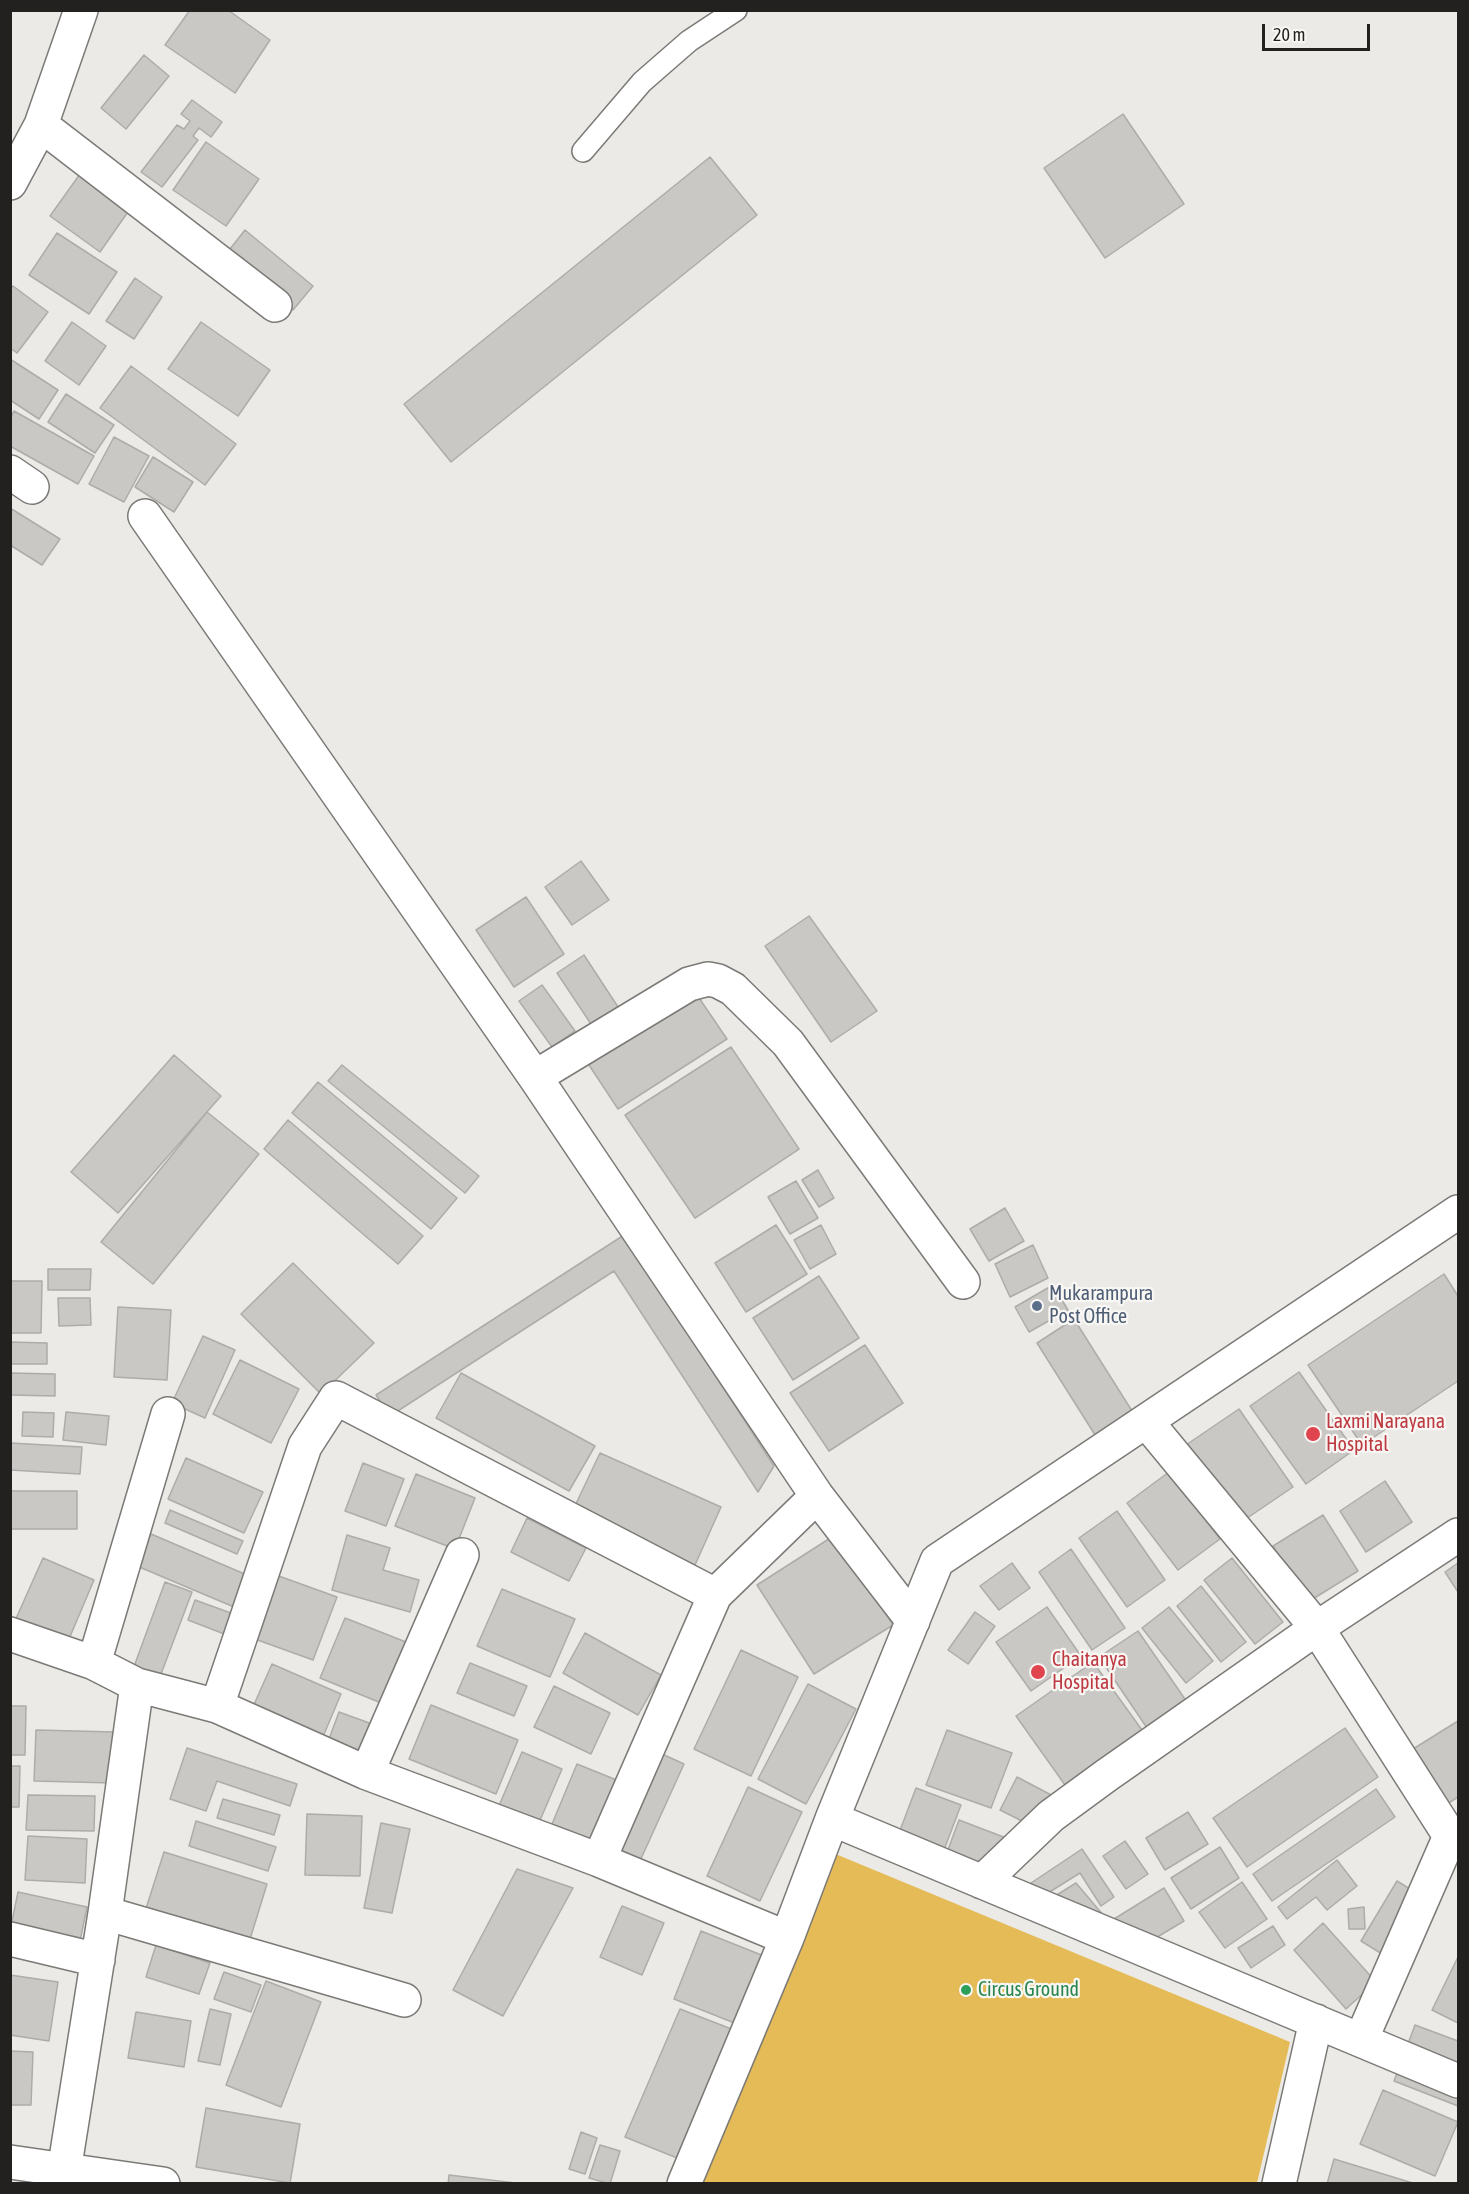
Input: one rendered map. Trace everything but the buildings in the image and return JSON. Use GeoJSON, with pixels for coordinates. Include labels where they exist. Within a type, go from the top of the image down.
{"type":"FeatureCollection","features":[{"type":"Feature","properties":{"kind":"street"},"geometry":{"type":"LineString","coordinates":[[10,183],[41,125],[81,10]]}},
{"type":"Feature","properties":{"kind":"street"},"geometry":{"type":"LineString","coordinates":[[41,125],[275,305]]}},
{"type":"Feature","properties":{"kind":"street"},"geometry":{"type":"LineString","coordinates":[[145,516],[535,1077],[817,1496],[913,1621]]}},
{"type":"Feature","properties":{"kind":"street"},"geometry":{"type":"LineString","coordinates":[[535,1077],[689,984],[708,979],[718,981],[734,989],[788,1042],[963,1282]]}},
{"type":"Feature","properties":{"kind":"street"},"geometry":{"type":"LineString","coordinates":[[684,2184],[787,1938],[832,1819],[937,1561],[1458,1213]]}},
{"type":"Feature","properties":{"kind":"street"},"geometry":{"type":"LineString","coordinates":[[217,1706],[305,1446],[336,1398],[715,1595]]}},
{"type":"Feature","properties":{"kind":"street"},"geometry":{"type":"LineString","coordinates":[[94,1663],[168,1414]]}},
{"type":"Feature","properties":{"kind":"street"},"geometry":{"type":"LineString","coordinates":[[1146,1421],[1317,1628],[1450,1836],[1361,2040]]}},
{"type":"Feature","properties":{"kind":"street"},"geometry":{"type":"LineString","coordinates":[[599,1860],[715,1595],[817,1496]]}},
{"type":"Feature","properties":{"kind":"street"},"geometry":{"type":"LineString","coordinates":[[982,1882],[1051,1816],[1317,1628],[1458,1535]]}},
{"type":"Feature","properties":{"kind":"street"},"geometry":{"type":"LineString","coordinates":[[367,1773],[462,1555]]}},
{"type":"Feature","properties":{"kind":"street"},"geometry":{"type":"LineString","coordinates":[[10,1634],[94,1663],[137,1685],[217,1706],[367,1773],[599,1860],[787,1938]]}},
{"type":"Feature","properties":{"kind":"street"},"geometry":{"type":"LineString","coordinates":[[63,2176],[98,1960],[137,1685]]}},
{"type":"Feature","properties":{"kind":"street"},"geometry":{"type":"LineString","coordinates":[[832,1819],[1458,2081]]}},
{"type":"Feature","properties":{"kind":"street"},"geometry":{"type":"LineString","coordinates":[[105,1913],[404,2000]]}},
{"type":"Feature","properties":{"kind":"street"},"geometry":{"type":"LineString","coordinates":[[10,1939],[98,1960]]}},
{"type":"Feature","properties":{"kind":"street"},"geometry":{"type":"LineString","coordinates":[[1279,2184],[1316,2021]]}},
{"type":"Feature","properties":{"kind":"street"},"geometry":{"type":"LineString","coordinates":[[10,2162],[63,2176],[164,2184]]}},
{"type":"Feature","properties":{"kind":"lane"},"geometry":{"type":"LineString","coordinates":[[583,152],[642,82],[689,41],[736,10]]}},
{"type":"Feature","properties":{"kind":"shaded area","name":"Circus Ground"},"geometry":{"type":"Polygon","coordinates":[[[821,1848],[1290,2042],[1257,2183],[694,2184],[821,1848]]]}},
{"type":"Feature","properties":{"kind":"place","name":"Mukarampura Post Office"},"geometry":{"type":"Point","coordinates":[1037,1306]}},
{"type":"Feature","properties":{"kind":"place","name":"Laxmi Narayana Hospital"},"geometry":{"type":"Point","coordinates":[1313,1434]}},
{"type":"Feature","properties":{"kind":"place","name":"Chaitanya Hospital"},"geometry":{"type":"Point","coordinates":[1038,1672]}},
{"type":"Feature","properties":{"kind":"place","name":"Circus Ground"},"geometry":{"type":"Point","coordinates":[966,1990]}}]}
